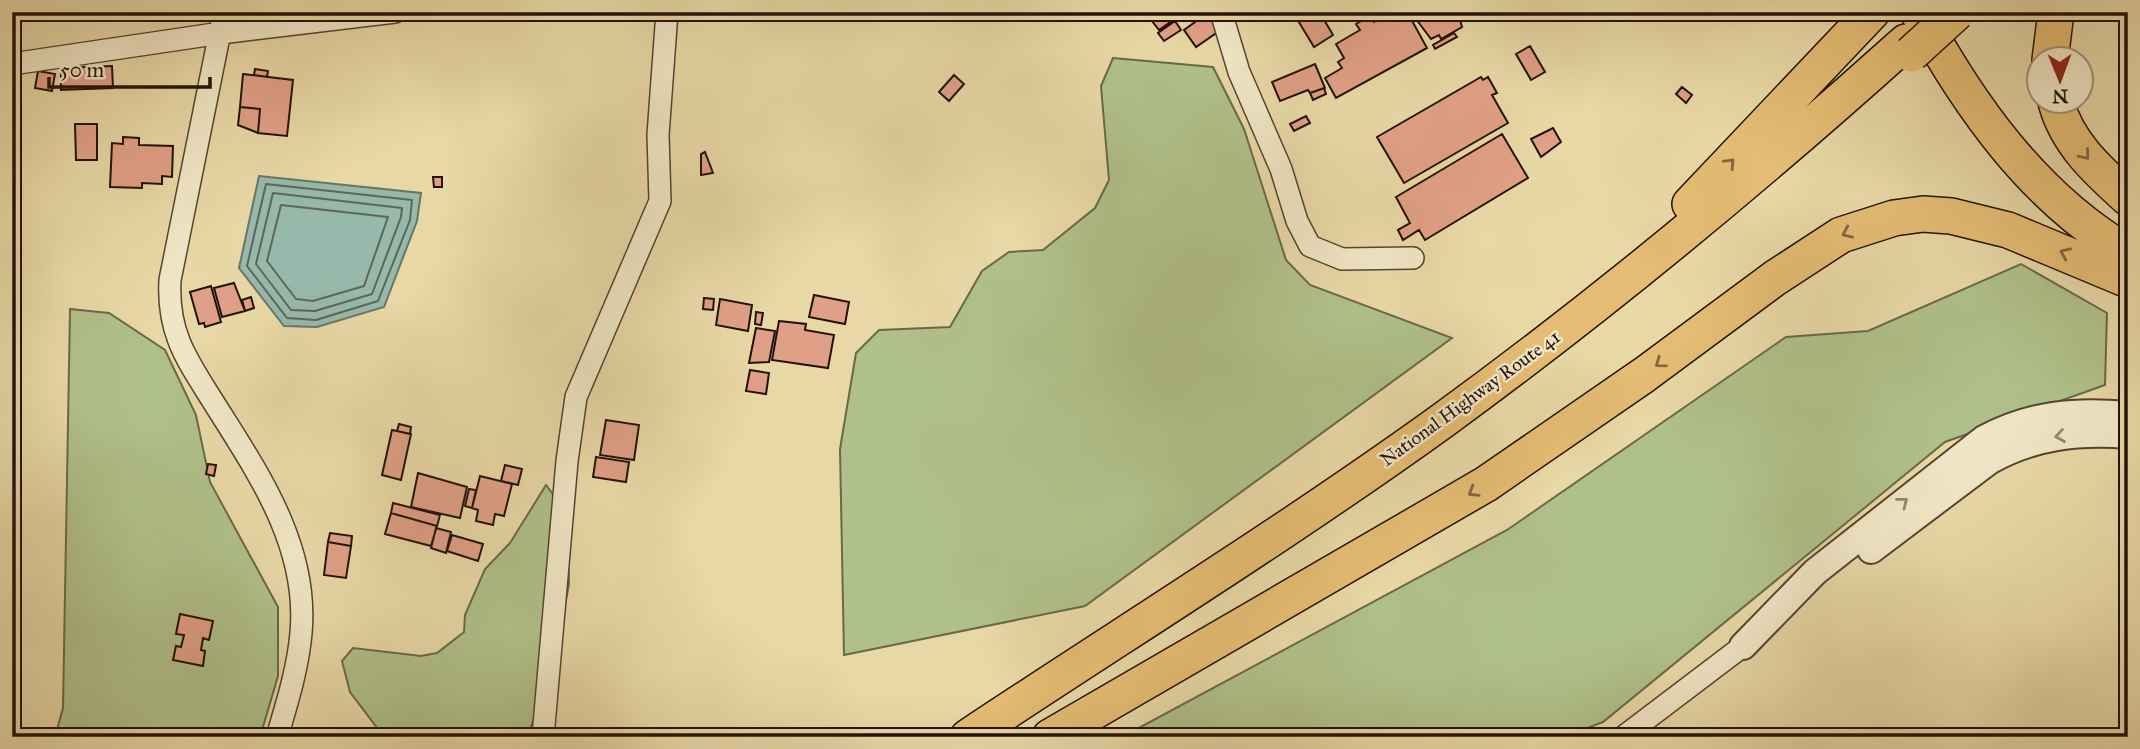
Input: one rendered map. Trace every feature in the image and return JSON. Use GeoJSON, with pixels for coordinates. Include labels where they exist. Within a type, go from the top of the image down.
{"type":"FeatureCollection","features":[{"type":"Feature","properties":{"kind":"highway"},"geometry":{"type":"LineString","coordinates":[[1442,420],[1474,386],[1567,313],[1670,223],[1872,12]]}},
{"type":"Feature","properties":{"kind":"highway"},"geometry":{"type":"LineString","coordinates":[[1940,12],[1986,82],[2024,132],[2077,188],[2128,227]]}},
{"type":"Feature","properties":{"kind":"highway","name":"National Highway Route 41"},"geometry":{"type":"LineString","coordinates":[[968,737],[1345,489],[1442,420],[1713,211],[1940,12]]}},
{"type":"Feature","properties":{"kind":"highway","name":"National Highway Route 41"},"geometry":{"type":"LineString","coordinates":[[989,737],[1352,498],[1483,405],[1645,282],[1912,36],[1956,12]]}},
{"type":"Feature","properties":{"kind":"highway"},"geometry":{"type":"LineString","coordinates":[[2052,46],[2056,12]]}},
{"type":"Feature","properties":{"kind":"highway"},"geometry":{"type":"LineString","coordinates":[[1912,36],[2023,165],[2071,214],[2128,253]]}},
{"type":"Feature","properties":{"kind":"highway"},"geometry":{"type":"LineString","coordinates":[[2062,116],[2071,137],[2087,159],[2128,198]]}},
{"type":"Feature","properties":{"kind":"highway"},"geometry":{"type":"LineString","coordinates":[[1050,737],[1486,484],[1786,271],[1841,235],[1894,218],[1923,214],[1951,216],[2008,230],[2128,280]]}},
{"type":"Feature","properties":{"kind":"street"},"geometry":{"type":"LineString","coordinates":[[12,64],[223,23],[395,12]]}},
{"type":"Feature","properties":{"kind":"street"},"geometry":{"type":"LineString","coordinates":[[543,737],[567,461],[576,397],[660,201],[658,135],[667,12]]}},
{"type":"Feature","properties":{"kind":"street"},"geometry":{"type":"LineString","coordinates":[[1222,12],[1239,72],[1281,169],[1297,221],[1310,246],[1342,259],[1413,258]]}},
{"type":"Feature","properties":{"kind":"street"},"geometry":{"type":"LineString","coordinates":[[223,23],[170,281],[169,301],[171,320],[180,346],[257,471],[292,548],[298,573],[302,630],[298,659],[277,737]]}},
{"type":"Feature","properties":{"kind":"street"},"geometry":{"type":"LineString","coordinates":[[1743,646],[1815,572],[1984,439],[2008,426],[2060,413],[2128,415]]}},
{"type":"Feature","properties":{"kind":"street"},"geometry":{"type":"LineString","coordinates":[[1623,737],[1989,461],[2011,449],[2056,436],[2128,435]]}},
{"type":"Feature","properties":{"kind":"green space"},"geometry":{"type":"Polygon","coordinates":[[[1113,58],[1213,67],[1244,129],[1286,260],[1310,285],[1452,338],[1085,606],[844,655],[840,449],[856,353],[879,330],[950,327],[982,271],[1009,252],[1043,250],[1095,208],[1109,180],[1101,86],[1113,58]]]}},
{"type":"Feature","properties":{"kind":"green space"},"geometry":{"type":"Polygon","coordinates":[[[2021,264],[2107,313],[2105,385],[1945,442],[1603,722],[1564,737],[1122,737],[1507,530],[1786,337],[1868,331],[2021,264]]]}},
{"type":"Feature","properties":{"kind":"green space"},"geometry":{"type":"Polygon","coordinates":[[[70,309],[109,313],[165,350],[196,415],[210,482],[278,607],[278,676],[260,737],[55,737],[63,708],[70,309]]]}},
{"type":"Feature","properties":{"kind":"green space"},"geometry":{"type":"Polygon","coordinates":[[[546,485],[567,513],[569,584],[553,670],[527,737],[384,737],[350,692],[342,661],[353,648],[421,656],[437,653],[464,632],[465,615],[485,569],[510,543],[546,485]]]}},
{"type":"Feature","properties":{"kind":"water"},"geometry":{"type":"Polygon","coordinates":[[[259,176],[421,193],[417,221],[384,307],[317,327],[284,326],[239,268],[259,176]]]}},
{"type":"Feature","properties":{"kind":"building"},"geometry":{"type":"Polygon","coordinates":[[[1145,12],[1176,12],[1179,16],[1159,30],[1145,12]]]}},
{"type":"Feature","properties":{"kind":"building"},"geometry":{"type":"Polygon","coordinates":[[[1209,12],[1222,29],[1196,47],[1184,30],[1209,12]]]}},
{"type":"Feature","properties":{"kind":"building"},"geometry":{"type":"Polygon","coordinates":[[[1333,12],[1323,18],[1333,35],[1314,47],[1294,14],[1333,12]]]}},
{"type":"Feature","properties":{"kind":"building"},"geometry":{"type":"Polygon","coordinates":[[[1391,12],[1458,12],[1462,27],[1441,39],[1439,35],[1431,39],[1413,15],[1410,17],[1427,48],[1336,98],[1325,78],[1342,68],[1338,62],[1344,58],[1336,44],[1360,30],[1356,24],[1370,16],[1374,22],[1391,12]]]}},
{"type":"Feature","properties":{"kind":"building"},"geometry":{"type":"Polygon","coordinates":[[[1175,21],[1181,30],[1164,41],[1158,33],[1175,21]]]}},
{"type":"Feature","properties":{"kind":"building"},"geometry":{"type":"Polygon","coordinates":[[[1454,33],[1457,37],[1435,49],[1433,45],[1454,33]]]}},
{"type":"Feature","properties":{"kind":"building"},"geometry":{"type":"Polygon","coordinates":[[[1530,46],[1545,72],[1531,80],[1516,54],[1530,46]]]}},
{"type":"Feature","properties":{"kind":"building"},"geometry":{"type":"Polygon","coordinates":[[[1315,64],[1325,88],[1310,93],[1308,90],[1280,101],[1272,82],[1315,64]]]}},
{"type":"Feature","properties":{"kind":"building"},"geometry":{"type":"Polygon","coordinates":[[[112,66],[113,88],[61,90],[61,68],[112,66]]]}},
{"type":"Feature","properties":{"kind":"building"},"geometry":{"type":"Polygon","coordinates":[[[255,69],[268,71],[267,77],[254,75],[255,69]]]}},
{"type":"Feature","properties":{"kind":"building"},"geometry":{"type":"Polygon","coordinates":[[[38,71],[55,74],[52,91],[35,88],[38,71]]]}},
{"type":"Feature","properties":{"kind":"building"},"geometry":{"type":"Polygon","coordinates":[[[243,74],[293,80],[287,136],[258,133],[260,109],[240,107],[243,74]]]}},
{"type":"Feature","properties":{"kind":"building"},"geometry":{"type":"Polygon","coordinates":[[[954,75],[964,84],[949,101],[939,92],[954,75]]]}},
{"type":"Feature","properties":{"kind":"building"},"geometry":{"type":"Polygon","coordinates":[[[1481,77],[1483,80],[1488,77],[1497,93],[1492,95],[1508,123],[1404,183],[1377,137],[1481,77]]]}},
{"type":"Feature","properties":{"kind":"building"},"geometry":{"type":"Polygon","coordinates":[[[1682,87],[1692,95],[1686,103],[1676,94],[1682,87]]]}},
{"type":"Feature","properties":{"kind":"building"},"geometry":{"type":"Polygon","coordinates":[[[1324,88],[1326,94],[1313,100],[1310,93],[1324,88]]]}},
{"type":"Feature","properties":{"kind":"building"},"geometry":{"type":"Polygon","coordinates":[[[240,107],[260,109],[258,133],[238,125],[240,107]]]}},
{"type":"Feature","properties":{"kind":"building"},"geometry":{"type":"Polygon","coordinates":[[[1306,116],[1310,123],[1294,131],[1290,124],[1306,116]]]}},
{"type":"Feature","properties":{"kind":"building"},"geometry":{"type":"Polygon","coordinates":[[[75,124],[97,124],[97,160],[76,160],[75,124]]]}},
{"type":"Feature","properties":{"kind":"building"},"geometry":{"type":"Polygon","coordinates":[[[1553,128],[1561,142],[1541,157],[1531,139],[1553,128]]]}},
{"type":"Feature","properties":{"kind":"building"},"geometry":{"type":"Polygon","coordinates":[[[1502,134],[1528,178],[1425,240],[1419,230],[1403,240],[1398,230],[1410,223],[1396,197],[1502,134]]]}},
{"type":"Feature","properties":{"kind":"building"},"geometry":{"type":"Polygon","coordinates":[[[123,137],[139,138],[139,145],[173,146],[172,177],[162,176],[162,184],[142,183],[142,188],[110,187],[112,143],[123,144],[123,137]]]}},
{"type":"Feature","properties":{"kind":"building"},"geometry":{"type":"Polygon","coordinates":[[[705,152],[713,173],[701,175],[701,154],[705,152]]]}},
{"type":"Feature","properties":{"kind":"building"},"geometry":{"type":"Polygon","coordinates":[[[433,177],[442,177],[442,187],[434,187],[433,177]]]}},
{"type":"Feature","properties":{"kind":"building"},"geometry":{"type":"Polygon","coordinates":[[[234,283],[245,311],[222,317],[214,288],[234,283]]]}},
{"type":"Feature","properties":{"kind":"building"},"geometry":{"type":"Polygon","coordinates":[[[211,286],[221,322],[205,327],[204,323],[199,324],[190,292],[211,286]]]}},
{"type":"Feature","properties":{"kind":"building"},"geometry":{"type":"Polygon","coordinates":[[[814,295],[849,302],[845,324],[809,317],[814,295]]]}},
{"type":"Feature","properties":{"kind":"building"},"geometry":{"type":"Polygon","coordinates":[[[251,297],[254,308],[245,311],[242,300],[251,297]]]}},
{"type":"Feature","properties":{"kind":"building"},"geometry":{"type":"Polygon","coordinates":[[[704,298],[714,299],[713,310],[703,309],[704,298]]]}},
{"type":"Feature","properties":{"kind":"building"},"geometry":{"type":"Polygon","coordinates":[[[720,299],[752,305],[748,331],[716,325],[720,299]]]}},
{"type":"Feature","properties":{"kind":"building"},"geometry":{"type":"Polygon","coordinates":[[[756,312],[763,313],[761,325],[755,324],[756,312]]]}},
{"type":"Feature","properties":{"kind":"building"},"geometry":{"type":"Polygon","coordinates":[[[779,321],[806,324],[805,330],[834,335],[828,368],[772,360],[779,321]]]}},
{"type":"Feature","properties":{"kind":"building"},"geometry":{"type":"Polygon","coordinates":[[[756,328],[775,331],[769,362],[749,363],[756,328]]]}},
{"type":"Feature","properties":{"kind":"building"},"geometry":{"type":"Polygon","coordinates":[[[750,370],[769,373],[766,394],[746,391],[750,370]]]}},
{"type":"Feature","properties":{"kind":"building"},"geometry":{"type":"Polygon","coordinates":[[[606,420],[639,425],[634,460],[600,455],[606,420]]]}},
{"type":"Feature","properties":{"kind":"building"},"geometry":{"type":"Polygon","coordinates":[[[399,424],[411,427],[410,434],[397,431],[399,424]]]}},
{"type":"Feature","properties":{"kind":"building"},"geometry":{"type":"Polygon","coordinates":[[[392,430],[411,434],[401,480],[382,475],[392,430]]]}},
{"type":"Feature","properties":{"kind":"building"},"geometry":{"type":"Polygon","coordinates":[[[596,457],[629,462],[626,482],[593,477],[596,457]]]}},
{"type":"Feature","properties":{"kind":"building"},"geometry":{"type":"Polygon","coordinates":[[[208,464],[216,465],[214,476],[206,474],[208,464]]]}},
{"type":"Feature","properties":{"kind":"building"},"geometry":{"type":"Polygon","coordinates":[[[505,465],[522,469],[518,485],[501,481],[505,465]]]}},
{"type":"Feature","properties":{"kind":"building"},"geometry":{"type":"Polygon","coordinates":[[[418,473],[467,487],[460,518],[411,507],[418,473]]]}},
{"type":"Feature","properties":{"kind":"building"},"geometry":{"type":"Polygon","coordinates":[[[480,476],[512,484],[504,516],[495,514],[493,525],[476,521],[478,510],[472,508],[480,476]]]}},
{"type":"Feature","properties":{"kind":"building"},"geometry":{"type":"Polygon","coordinates":[[[469,489],[476,490],[472,508],[465,506],[469,489]]]}},
{"type":"Feature","properties":{"kind":"building"},"geometry":{"type":"Polygon","coordinates":[[[393,503],[440,515],[437,526],[391,513],[393,503]]]}},
{"type":"Feature","properties":{"kind":"building"},"geometry":{"type":"Polygon","coordinates":[[[391,513],[437,526],[431,546],[385,534],[391,513]]]}},
{"type":"Feature","properties":{"kind":"building"},"geometry":{"type":"Polygon","coordinates":[[[436,528],[451,532],[446,553],[431,548],[436,528]]]}},
{"type":"Feature","properties":{"kind":"building"},"geometry":{"type":"Polygon","coordinates":[[[330,533],[352,536],[351,546],[328,542],[330,533]]]}},
{"type":"Feature","properties":{"kind":"building"},"geometry":{"type":"Polygon","coordinates":[[[452,535],[483,544],[478,561],[447,551],[452,535]]]}},
{"type":"Feature","properties":{"kind":"building"},"geometry":{"type":"Polygon","coordinates":[[[328,542],[351,546],[346,578],[324,575],[328,542]]]}},
{"type":"Feature","properties":{"kind":"building"},"geometry":{"type":"Polygon","coordinates":[[[180,614],[213,621],[209,640],[203,638],[203,666],[173,660],[176,646],[181,647],[184,635],[176,634],[180,614]]]}}]}
